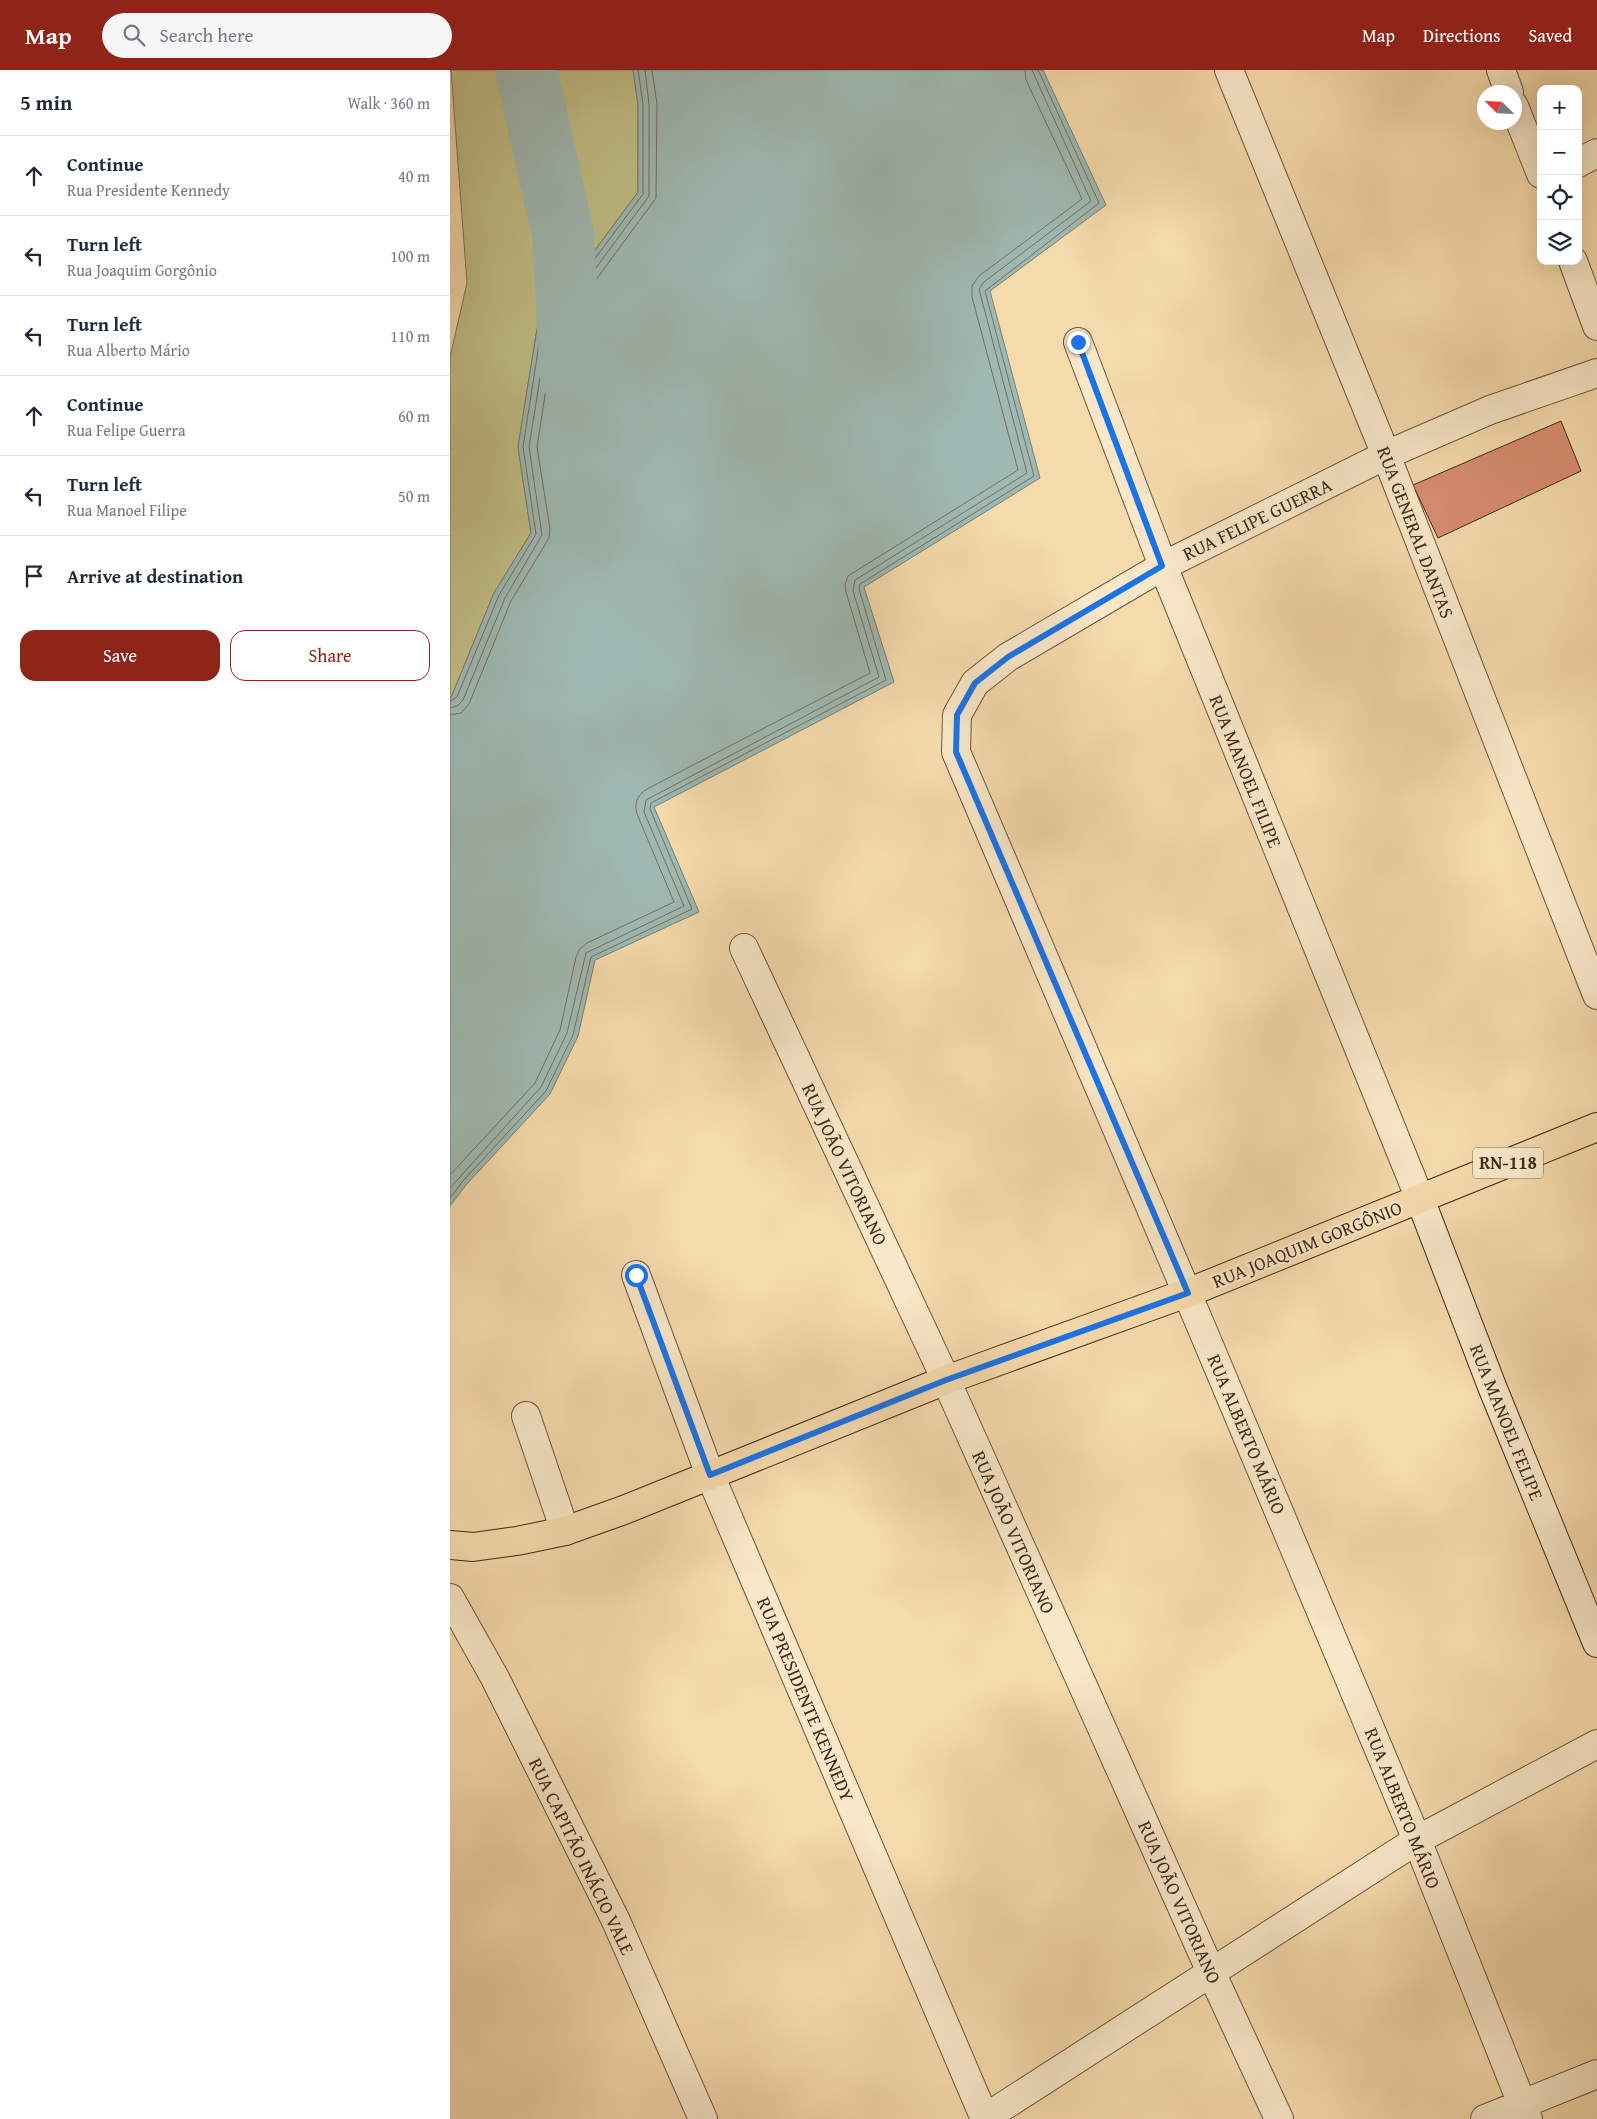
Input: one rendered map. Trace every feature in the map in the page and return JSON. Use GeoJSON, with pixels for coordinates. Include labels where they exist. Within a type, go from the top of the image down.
{"type":"FeatureCollection","features":[{"type":"Feature","properties":{"kind":"main road","name":"RUA JOAQUIM GORGÔNIO"},"geometry":{"type":"LineString","coordinates":[[450,1545],[473,1547],[517,1541],[565,1531],[946,1380],[1188,1293],[1597,1128]]}},
{"type":"Feature","properties":{"kind":"street","name":"RUA GENERAL DANTAS"},"geometry":{"type":"LineString","coordinates":[[1230,70],[1386,455],[1597,995]]}},
{"type":"Feature","properties":{"kind":"street"},"geometry":{"type":"LineString","coordinates":[[1501,70],[1506,85]]}},
{"type":"Feature","properties":{"kind":"street"},"geometry":{"type":"LineString","coordinates":[[1522,126],[1537,164]]}},
{"type":"Feature","properties":{"kind":"street"},"geometry":{"type":"LineString","coordinates":[[1582,161],[1597,153]]}},
{"type":"Feature","properties":{"kind":"street"},"geometry":{"type":"LineString","coordinates":[[1574,265],[1597,326]]}},
{"type":"Feature","properties":{"kind":"street","name":"RUA MANOEL FILIPE"},"geometry":{"type":"LineString","coordinates":[[1078,342],[1162,566],[1420,1199]]}},
{"type":"Feature","properties":{"kind":"street","name":"RUA FELIPE GUERRA"},"geometry":{"type":"LineString","coordinates":[[956,752],[957,715],[975,683],[1008,657],[1162,566],[1386,455],[1490,410],[1597,373]]}},
{"type":"Feature","properties":{"kind":"street","name":"RUA ALBERTO MÁRIO"},"geometry":{"type":"LineString","coordinates":[[956,752],[1188,1293],[1417,1840],[1525,2111]]}},
{"type":"Feature","properties":{"kind":"street","name":"RUA JOÃO VITORIANO"},"geometry":{"type":"LineString","coordinates":[[744,948],[946,1380],[1211,1972],[1279,2119]]}},
{"type":"Feature","properties":{"kind":"street","name":"RUA MANOEL FELIPE"},"geometry":{"type":"LineString","coordinates":[[1420,1199],[1497,1398],[1597,1643]]}},
{"type":"Feature","properties":{"kind":"street","name":"RUA PRESIDENTE KENNEDY"},"geometry":{"type":"LineString","coordinates":[[636,1275],[710,1475],[985,2118]]}},
{"type":"Feature","properties":{"kind":"street"},"geometry":{"type":"LineString","coordinates":[[526,1416],[565,1531]]}},
{"type":"Feature","properties":{"kind":"street","name":"RUA CAPITÃO INÁCIO VALE"},"geometry":{"type":"LineString","coordinates":[[450,1598],[495,1678],[616,1921],[703,2119]]}},
{"type":"Feature","properties":{"kind":"street"},"geometry":{"type":"LineString","coordinates":[[985,2118],[1417,1840],[1597,1744]]}},
{"type":"Feature","properties":{"kind":"street"},"geometry":{"type":"LineString","coordinates":[[1485,2119],[1525,2111],[1597,2074]]}},
{"type":"Feature","properties":{"kind":"shaded area"},"geometry":{"type":"Polygon","coordinates":[[[451,70],[633,70],[638,104],[638,192],[537,329],[518,447],[531,533],[494,593],[450,700],[450,357],[467,283],[451,70]]]}},
{"type":"Feature","properties":{"kind":"water"},"geometry":{"type":"Polygon","coordinates":[[[633,70],[1043,70],[1106,205],[990,291],[1040,478],[864,587],[894,682],[654,807],[699,912],[595,960],[578,1036],[550,1094],[466,1185],[450,1206],[450,700],[494,593],[531,533],[518,447],[537,329],[638,192],[638,104],[633,70]]]}},
{"type":"Feature","properties":{"kind":"building"},"geometry":{"type":"Polygon","coordinates":[[[1561,421],[1581,471],[1438,538],[1413,485],[1561,421]]]}},
{"type":"Feature","properties":{"kind":"waterway"},"geometry":{"type":"LineString","coordinates":[[526,70],[563,234],[571,376]]}},
{"type":"Feature","properties":{"kind":"route"},"geometry":{"type":"LineString","coordinates":[[636,1275],[710,1475],[946,1380],[1188,1293],[956,752],[957,715],[975,683],[1008,657],[1162,566],[1078,342]]}}]}
